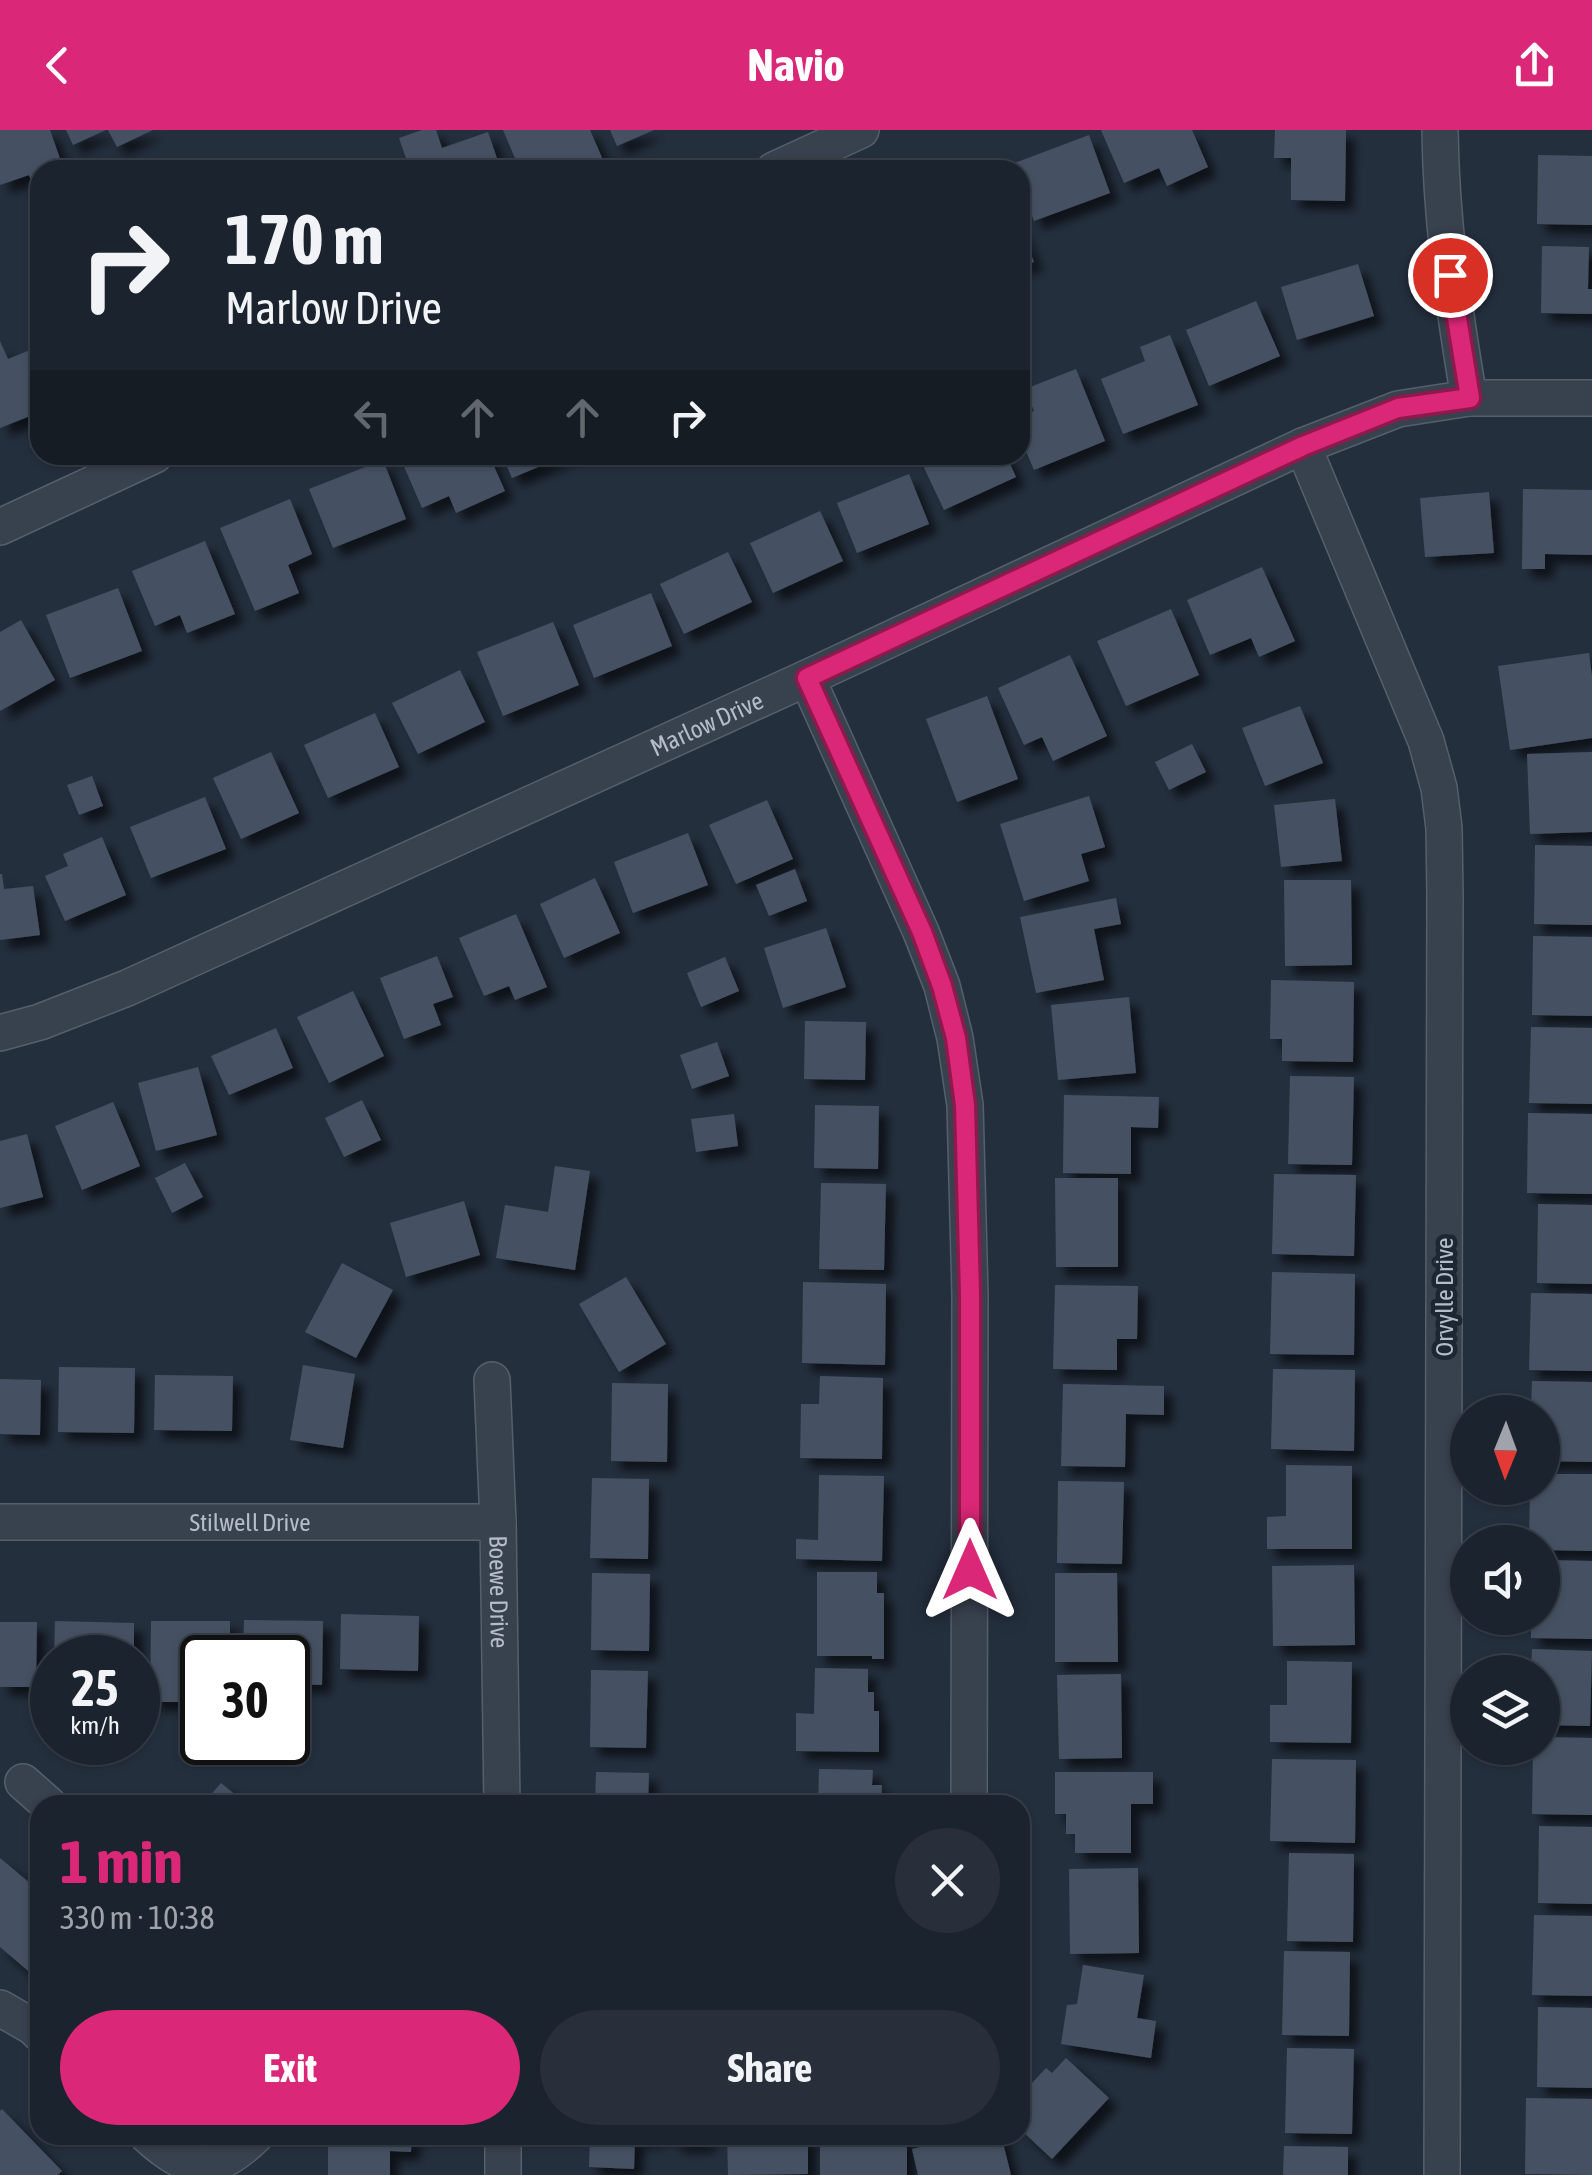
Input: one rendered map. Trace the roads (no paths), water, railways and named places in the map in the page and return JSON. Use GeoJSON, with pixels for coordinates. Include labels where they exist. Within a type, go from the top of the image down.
{"type":"FeatureCollection","features":[{"type":"Feature","properties":{"kind":"street"},"geometry":{"type":"LineString","coordinates":[[796,160],[861,130]]}},
{"type":"Feature","properties":{"kind":"street"},"geometry":{"type":"LineString","coordinates":[[1440,130],[1441,182],[1454,311],[1470,398]]}},
{"type":"Feature","properties":{"kind":"street","name":"Marlow Drive"},"geometry":{"type":"LineString","coordinates":[[0,1033],[127,988],[807,678],[1303,446],[1398,408],[1470,398],[1592,398]]}},
{"type":"Feature","properties":{"kind":"street","name":"Orvylle Drive"},"geometry":{"type":"LineString","coordinates":[[1303,446],[1426,741],[1440,788],[1444,828],[1442,2175]]}},
{"type":"Feature","properties":{"kind":"street"},"geometry":{"type":"LineString","coordinates":[[0,526],[133,465]]}},
{"type":"Feature","properties":{"kind":"street"},"geometry":{"type":"LineString","coordinates":[[807,678],[922,932],[956,1038],[965,1105],[970,1294],[970,1795]]}},
{"type":"Feature","properties":{"kind":"street","name":"Boewe Drive"},"geometry":{"type":"LineString","coordinates":[[492,1380],[502,1795]]}},
{"type":"Feature","properties":{"kind":"street","name":"Stilwell Drive"},"geometry":{"type":"LineString","coordinates":[[0,1522],[498,1522]]}},
{"type":"Feature","properties":{"kind":"street"},"geometry":{"type":"LineString","coordinates":[[0,2008],[30,2027]]}},
{"type":"Feature","properties":{"kind":"street"},"geometry":{"type":"LineString","coordinates":[[158,2145],[184,2163],[206,2166],[225,2162],[247,2145]]}},
{"type":"Feature","properties":{"kind":"street"},"geometry":{"type":"LineString","coordinates":[[502,2145],[503,2175]]}}]}
